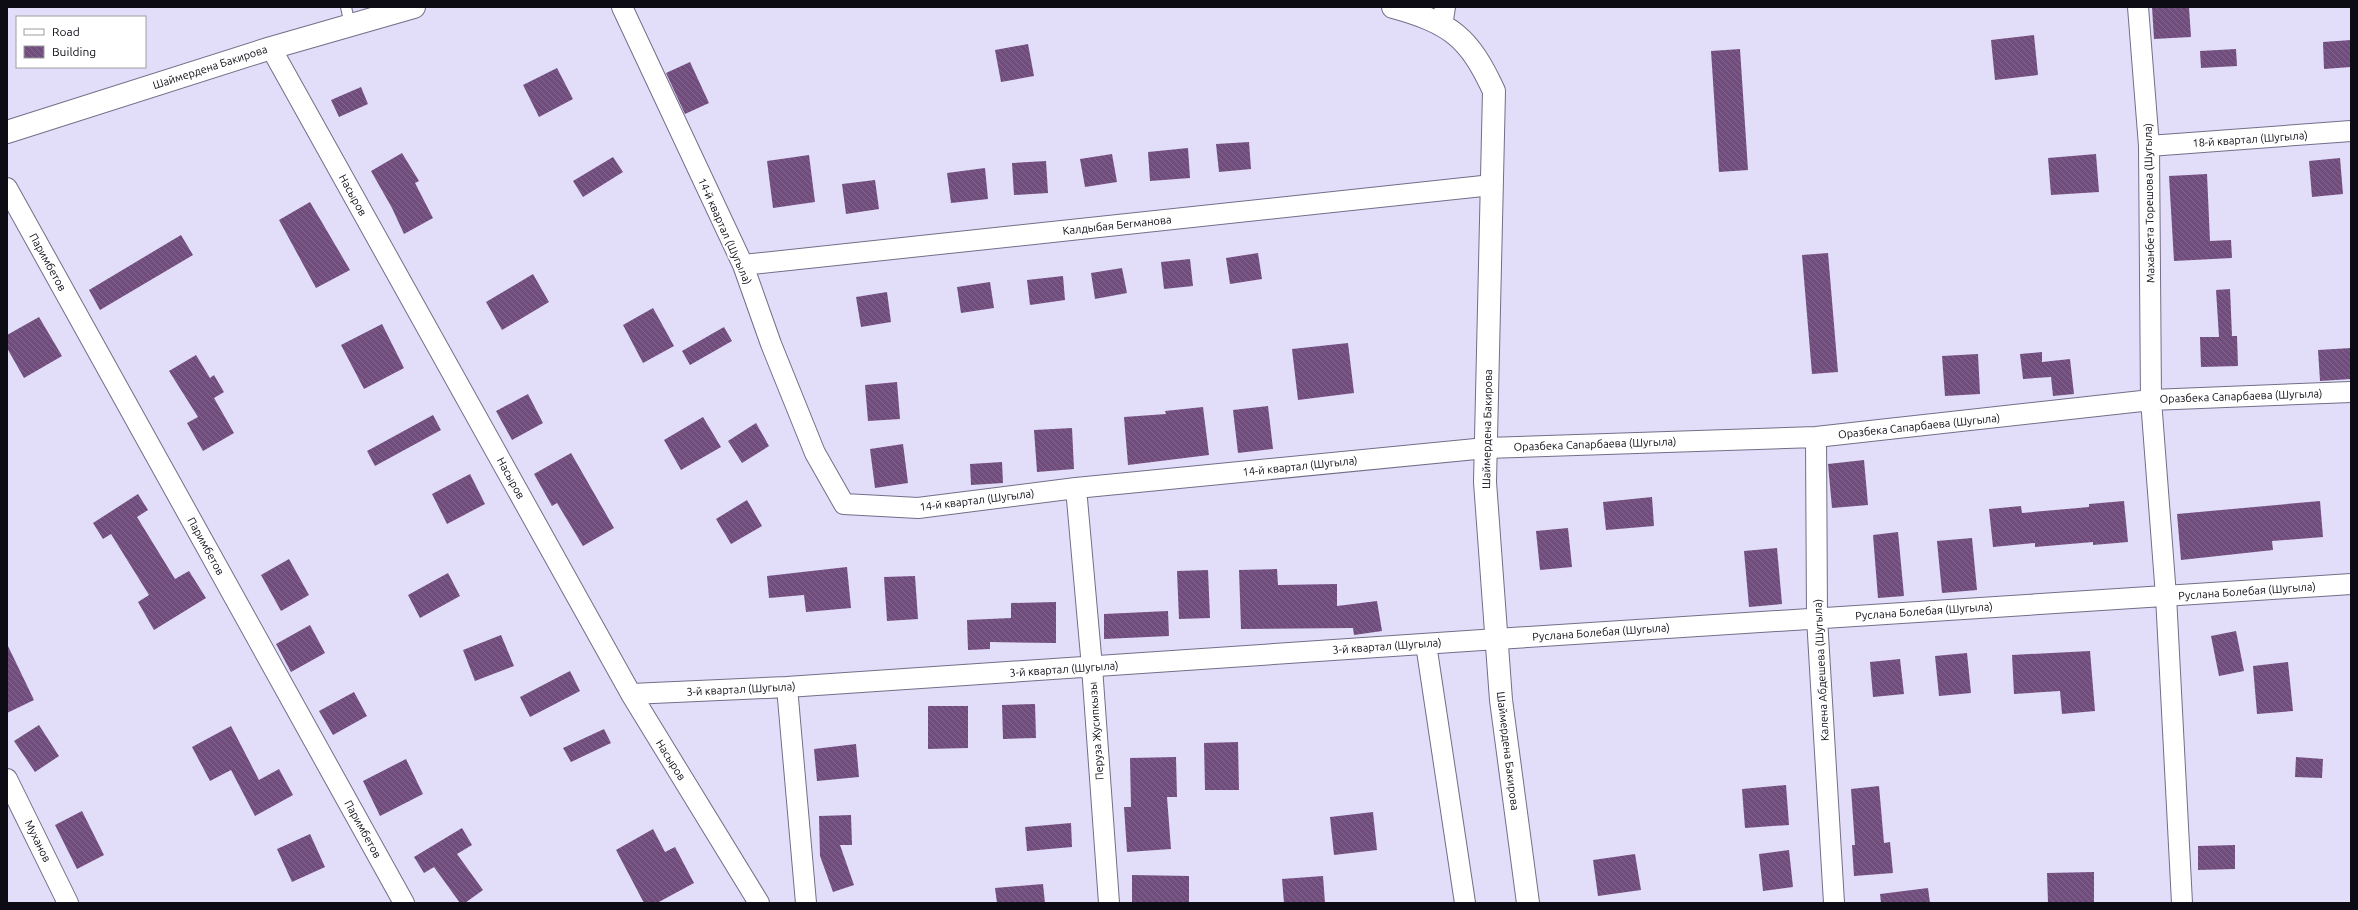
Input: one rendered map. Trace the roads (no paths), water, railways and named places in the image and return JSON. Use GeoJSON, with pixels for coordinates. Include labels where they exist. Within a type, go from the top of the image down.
{"type":"FeatureCollection","features":[{"type":"Feature","properties":{"kind":"street","name":"Шаймердена Бакирова"},"geometry":{"type":"LineString","coordinates":[[7,132],[271,48],[348,16],[414,7]]}},
{"type":"Feature","properties":{"kind":"street","name":"14-й квартал (Шугыла)"},"geometry":{"type":"LineString","coordinates":[[622,7],[743,265],[771,344],[815,453],[844,504],[918,508],[1076,488],[1486,448]]}},
{"type":"Feature","properties":{"kind":"street","name":"Шаймердена Бакирова"},"geometry":{"type":"LineString","coordinates":[[1393,7],[1421,15],[1443,16],[1481,62],[1494,91],[1485,482],[1501,700],[1528,903]]}},
{"type":"Feature","properties":{"kind":"street","name":"Маханбета Торешова (Шугыла)"},"geometry":{"type":"LineString","coordinates":[[2138,7],[2150,146],[2151,400],[2166,596],[2182,903]]}},
{"type":"Feature","properties":{"kind":"street","name":"Насыров"},"geometry":{"type":"LineString","coordinates":[[271,48],[631,694],[760,903]]}},
{"type":"Feature","properties":{"kind":"street","name":"18-й квартал (Шугыла)"},"geometry":{"type":"LineString","coordinates":[[2150,146],[2351,131]]}},
{"type":"Feature","properties":{"kind":"street","name":"Калдыбая Бегманова"},"geometry":{"type":"LineString","coordinates":[[743,265],[1492,185]]}},
{"type":"Feature","properties":{"kind":"street","name":"Паримбетов"},"geometry":{"type":"LineString","coordinates":[[7,188],[404,903]]}},
{"type":"Feature","properties":{"kind":"street","name":"Оразбека Сапарбаева (Шугыла)"},"geometry":{"type":"LineString","coordinates":[[1486,448],[1816,437],[2151,400],[2351,392]]}},
{"type":"Feature","properties":{"kind":"street","name":"Калена Абдешева (Шугыла)"},"geometry":{"type":"LineString","coordinates":[[1816,437],[1817,618],[1834,903]]}},
{"type":"Feature","properties":{"kind":"street","name":"Перуза Жусипкызы"},"geometry":{"type":"LineString","coordinates":[[1076,488],[1092,667],[1108,903]]}},
{"type":"Feature","properties":{"kind":"street","name":"Руслана Болебая (Шугыла)"},"geometry":{"type":"LineString","coordinates":[[1497,638],[2351,584]]}},
{"type":"Feature","properties":{"kind":"street","name":"3-й квартал (Шугыла)"},"geometry":{"type":"LineString","coordinates":[[631,694],[787,687],[1497,638]]}},
{"type":"Feature","properties":{"kind":"street"},"geometry":{"type":"LineString","coordinates":[[1426,644],[1465,903]]}},
{"type":"Feature","properties":{"kind":"street"},"geometry":{"type":"LineString","coordinates":[[787,687],[806,903]]}},
{"type":"Feature","properties":{"kind":"street","name":"Муханов"},"geometry":{"type":"LineString","coordinates":[[7,779],[68,903]]}}]}
